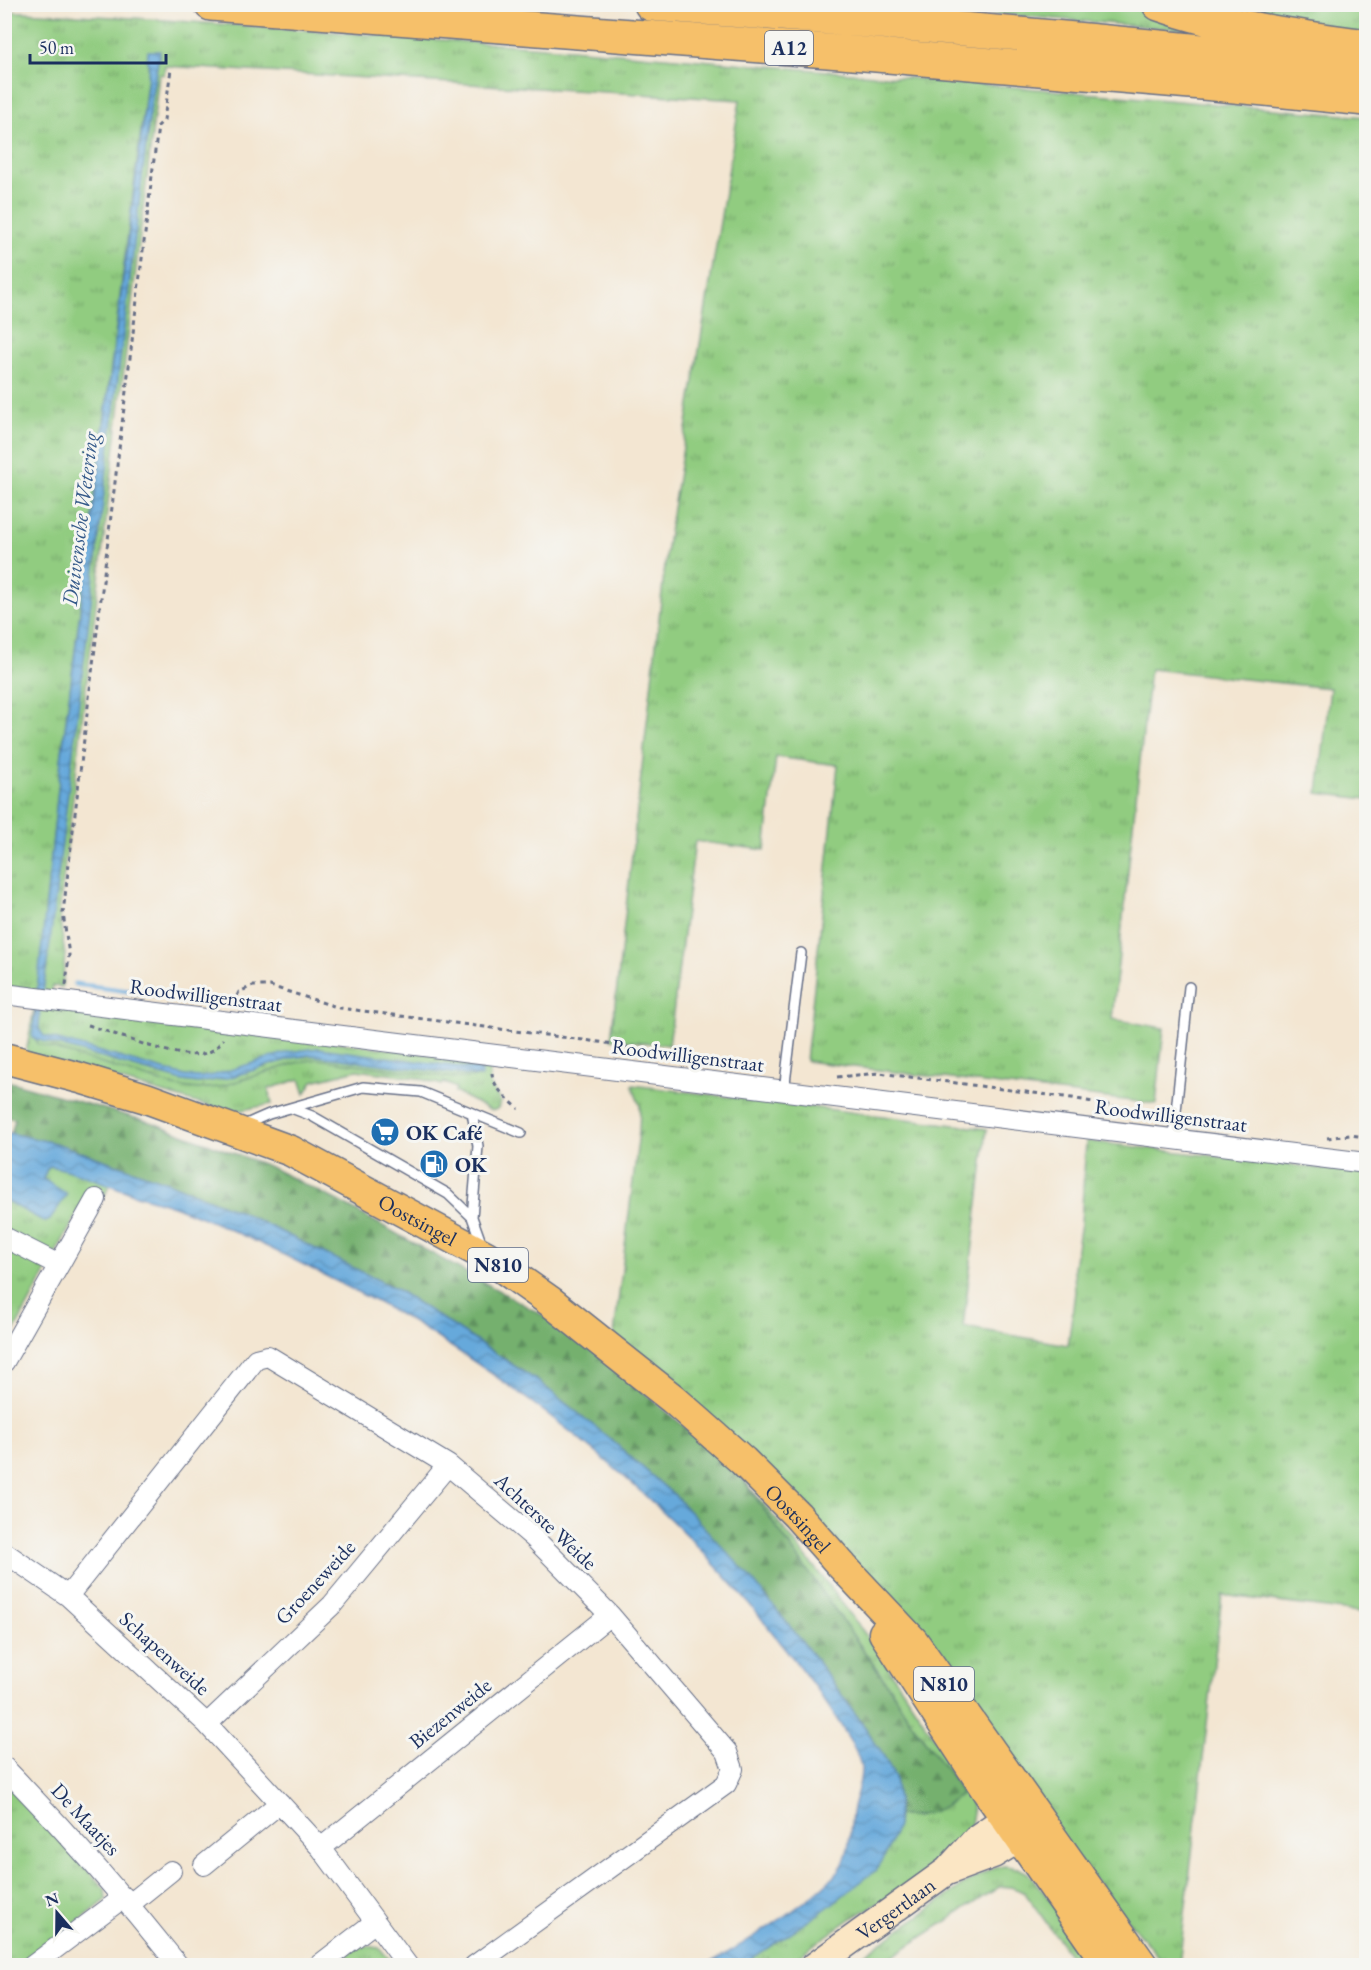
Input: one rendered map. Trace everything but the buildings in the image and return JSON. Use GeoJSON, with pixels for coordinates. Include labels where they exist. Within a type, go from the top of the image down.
{"type":"FeatureCollection","features":[{"type":"Feature","properties":{"kind":"highway","name":"A12"},"geometry":{"type":"LineString","coordinates":[[211,4],[841,52],[1366,99]]}},
{"type":"Feature","properties":{"kind":"highway","name":"A12"},"geometry":{"type":"LineString","coordinates":[[651,4],[1169,46],[1366,68]]}},
{"type":"Feature","properties":{"kind":"highway"},"geometry":{"type":"LineString","coordinates":[[1159,4],[1227,25],[1366,46]]}},
{"type":"Feature","properties":{"kind":"main road","name":"Oostsingel"},"geometry":{"type":"LineString","coordinates":[[4,1058],[91,1081],[291,1151],[486,1256],[551,1302],[673,1399],[743,1461],[797,1515],[913,1641],[1020,1822],[1109,1965]]}},
{"type":"Feature","properties":{"kind":"main road","name":"Oostsingel"},"geometry":{"type":"LineString","coordinates":[[1020,1822],[1143,1965]]}},
{"type":"Feature","properties":{"kind":"street","name":"Roodwilligenstraat"},"geometry":{"type":"LineString","coordinates":[[4,994],[1366,1163]]}},
{"type":"Feature","properties":{"kind":"street"},"geometry":{"type":"LineString","coordinates":[[4,1362],[96,1199]]}},
{"type":"Feature","properties":{"kind":"street"},"geometry":{"type":"LineString","coordinates":[[4,1237],[59,1265]]}},
{"type":"Feature","properties":{"kind":"street","name":"Achterste Weide"},"geometry":{"type":"LineString","coordinates":[[68,1596],[256,1359],[268,1356],[448,1465],[533,1537],[610,1615],[727,1752],[733,1769],[726,1784],[474,1965]]}},
{"type":"Feature","properties":{"kind":"street","name":"Groeneweide"},"geometry":{"type":"LineString","coordinates":[[207,1724],[332,1605],[448,1465]]}},
{"type":"Feature","properties":{"kind":"street","name":"Schapenweide"},"geometry":{"type":"LineString","coordinates":[[4,1552],[68,1596],[207,1724],[321,1848],[408,1965]]}},
{"type":"Feature","properties":{"kind":"street","name":"Biezenweide"},"geometry":{"type":"LineString","coordinates":[[321,1848],[610,1615]]}},
{"type":"Feature","properties":{"kind":"street","name":"De Maatjes"},"geometry":{"type":"LineString","coordinates":[[4,1767],[67,1832],[180,1965]]}},
{"type":"Feature","properties":{"kind":"street"},"geometry":{"type":"LineString","coordinates":[[204,1865],[280,1803]]}},
{"type":"Feature","properties":{"kind":"street","name":"Vergertlaan"},"geometry":{"type":"LineString","coordinates":[[815,1965],[947,1871],[994,1854],[1020,1822]]}},
{"type":"Feature","properties":{"kind":"street"},"geometry":{"type":"LineString","coordinates":[[32,1965],[171,1871]]}},
{"type":"Feature","properties":{"kind":"street"},"geometry":{"type":"LineString","coordinates":[[328,1962],[375,1922]]}},
{"type":"Feature","properties":{"kind":"lane"},"geometry":{"type":"LineString","coordinates":[[784,1091],[801,953]]}},
{"type":"Feature","properties":{"kind":"lane"},"geometry":{"type":"LineString","coordinates":[[1173,1140],[1189,987]]}},
{"type":"Feature","properties":{"kind":"lane"},"geometry":{"type":"LineString","coordinates":[[233,1129],[269,1114],[363,1087],[421,1092],[521,1133]]}},
{"type":"Feature","properties":{"kind":"lane"},"geometry":{"type":"LineString","coordinates":[[290,1108],[312,1116],[448,1194],[472,1217]]}},
{"type":"Feature","properties":{"kind":"lane"},"geometry":{"type":"LineString","coordinates":[[472,1113],[478,1146],[472,1217],[486,1256]]}},
{"type":"Feature","properties":{"kind":"path"},"geometry":{"type":"LineString","coordinates":[[64,1001],[69,955],[63,913],[156,138],[158,126],[164,120],[171,69]]}},
{"type":"Feature","properties":{"kind":"green space"},"geometry":{"type":"Polygon","coordinates":[[[895,5],[1145,5],[1221,33],[895,5]]]}},
{"type":"Feature","properties":{"kind":"green space"},"geometry":{"type":"Polygon","coordinates":[[[1178,5],[1366,5],[1366,35],[1178,5]]]}},
{"type":"Feature","properties":{"kind":"green space"},"geometry":{"type":"Polygon","coordinates":[[[4,11],[570,49],[1366,117],[1366,799],[1318,793],[1330,688],[1150,669],[1112,1019],[1164,1028],[1156,1104],[806,1061],[838,765],[776,757],[765,850],[695,841],[669,1045],[611,1039],[668,539],[740,100],[165,66],[164,74],[159,75],[59,914],[65,955],[62,987],[52,986],[50,995],[5,988],[4,11]],[[160,51],[149,67],[61,761],[46,903],[43,991],[153,87],[160,51]]]}},
{"type":"Feature","properties":{"kind":"green space"},"geometry":{"type":"Polygon","coordinates":[[[35,1003],[489,1062],[490,1085],[501,1102],[495,1110],[490,1110],[455,1092],[456,1088],[444,1082],[442,1085],[418,1078],[357,1070],[313,1081],[305,1094],[300,1079],[268,1089],[272,1104],[242,1110],[211,1107],[26,1053],[35,1003]]]}},
{"type":"Feature","properties":{"kind":"green space"},"geometry":{"type":"Polygon","coordinates":[[[36,1039],[205,1081],[313,1053],[481,1077],[455,1078],[318,1059],[299,1062],[219,1087],[198,1089],[173,1086],[38,1044],[36,1039]]]}},
{"type":"Feature","properties":{"kind":"green space"},"geometry":{"type":"Polygon","coordinates":[[[4,1080],[153,1123],[268,1166],[338,1201],[571,1331],[737,1471],[956,1783],[961,1795],[931,1812],[908,1816],[898,1815],[895,1778],[886,1760],[809,1650],[676,1497],[609,1438],[539,1382],[396,1289],[243,1213],[167,1182],[55,1143],[11,1134],[15,1119],[5,1117],[4,1080]]]}},
{"type":"Feature","properties":{"kind":"green space"},"geometry":{"type":"Polygon","coordinates":[[[632,1085],[987,1129],[963,1327],[1068,1345],[1075,1292],[1074,1267],[1081,1223],[1086,1141],[1366,1174],[1366,1613],[1222,1595],[1179,1965],[1165,1965],[1057,1834],[936,1663],[614,1335],[639,1132],[640,1106],[632,1085]]]}},
{"type":"Feature","properties":{"kind":"green space"},"geometry":{"type":"Polygon","coordinates":[[[50,1166],[77,1172],[110,1184],[104,1197],[89,1193],[53,1258],[5,1229],[4,1200],[46,1222],[43,1185],[46,1171],[50,1166]]]}},
{"type":"Feature","properties":{"kind":"green space"},"geometry":{"type":"Polygon","coordinates":[[[5,1244],[45,1270],[45,1274],[5,1348],[5,1244]]]}},
{"type":"Feature","properties":{"kind":"green space"},"geometry":{"type":"Polygon","coordinates":[[[737,1471],[827,1583],[874,1646],[961,1778],[971,1799],[973,1813],[970,1828],[921,1879],[852,1918],[789,1965],[742,1965],[820,1913],[897,1826],[898,1815],[916,1817],[961,1795],[956,1783],[737,1471]]]}},
{"type":"Feature","properties":{"kind":"green space"},"geometry":{"type":"Polygon","coordinates":[[[4,1781],[105,1889],[106,1900],[23,1965],[5,1965],[4,1781]]]}},
{"type":"Feature","properties":{"kind":"green space"},"geometry":{"type":"Polygon","coordinates":[[[1004,1866],[1018,1868],[1028,1873],[1103,1965],[1077,1965],[1025,1893],[1013,1888],[999,1887],[879,1965],[848,1966],[966,1883],[992,1869],[1004,1866]]]}},
{"type":"Feature","properties":{"kind":"green space"},"geometry":{"type":"Polygon","coordinates":[[[367,1946],[379,1948],[395,1965],[347,1965],[349,1954],[352,1951],[367,1946]]]}},
{"type":"Feature","properties":{"kind":"water"},"geometry":{"type":"Polygon","coordinates":[[[148,51],[160,51],[153,87],[43,992],[37,991],[61,761],[141,138],[149,67],[148,51]]]}},
{"type":"Feature","properties":{"kind":"water"},"geometry":{"type":"Polygon","coordinates":[[[36,1005],[40,1005],[39,1029],[44,1036],[185,1076],[214,1075],[288,1052],[319,1048],[482,1070],[481,1077],[310,1055],[228,1078],[198,1083],[183,1081],[32,1038],[36,1005]]]}},
{"type":"Feature","properties":{"kind":"water"},"geometry":{"type":"Polygon","coordinates":[[[4,1132],[55,1143],[167,1182],[243,1213],[396,1289],[539,1382],[609,1438],[676,1497],[750,1577],[809,1650],[886,1760],[895,1778],[898,1801],[897,1826],[883,1860],[875,1871],[820,1913],[742,1965],[706,1965],[780,1919],[820,1890],[834,1876],[843,1864],[847,1852],[852,1813],[861,1774],[858,1757],[840,1723],[800,1668],[743,1597],[705,1554],[663,1513],[576,1436],[482,1367],[377,1302],[216,1223],[61,1168],[50,1166],[43,1179],[67,1194],[50,1220],[45,1222],[5,1200],[4,1132]]]}},
{"type":"Feature","properties":{"kind":"waterway"},"geometry":{"type":"LineString","coordinates":[[1259,4],[1260,13],[1268,14]]}},
{"type":"Feature","properties":{"kind":"waterway"},"geometry":{"type":"LineString","coordinates":[[75,984],[259,1008]]}},
{"type":"Feature","properties":{"kind":"place","name":"OK Café"},"geometry":{"type":"Point","coordinates":[385,1132]}},
{"type":"Feature","properties":{"kind":"place","name":"OK"},"geometry":{"type":"Point","coordinates":[434,1164]}},
{"type":"Feature","properties":{"kind":"water label","name":"Duivensche Wetering"},"geometry":{"type":"Point","coordinates":[80,519]}}]}
